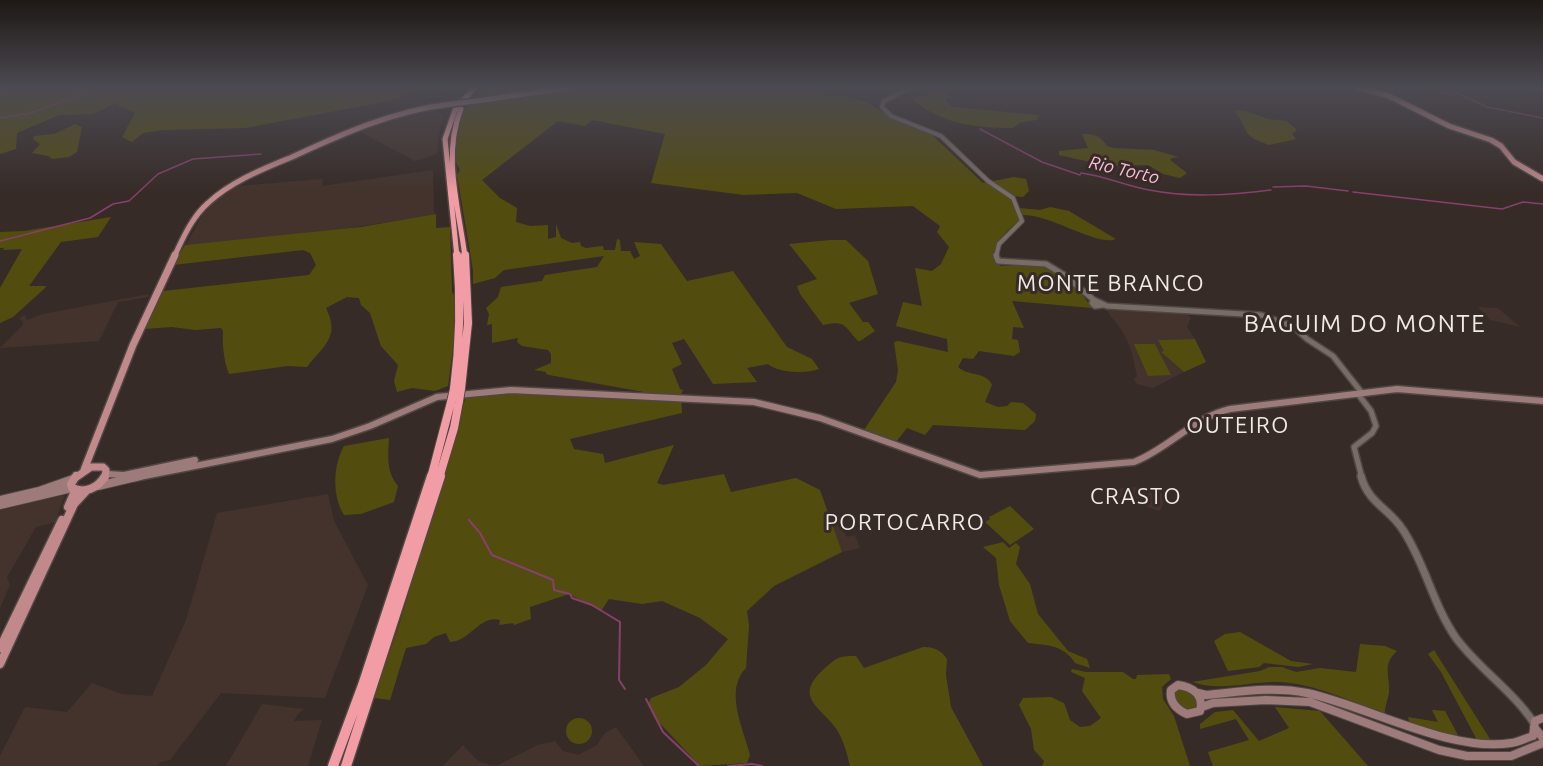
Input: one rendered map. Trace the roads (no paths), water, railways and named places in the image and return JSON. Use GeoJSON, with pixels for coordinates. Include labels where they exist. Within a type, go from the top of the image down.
{"type":"FeatureCollection","features":[{"type":"Feature","properties":{"kind":"highway"},"geometry":{"type":"LineString","coordinates":[[449,123],[445,139],[461,298],[457,389]]}},
{"type":"Feature","properties":{"kind":"highway"},"geometry":{"type":"LineString","coordinates":[[346,766],[454,428],[455,401],[467,345],[468,297],[452,137],[456,123]]}},
{"type":"Feature","properties":{"kind":"highway"},"geometry":{"type":"LineString","coordinates":[[333,766],[363,685],[455,401]]}},
{"type":"Feature","properties":{"kind":"main road"},"geometry":{"type":"LineString","coordinates":[[0,648],[73,486],[93,454],[99,430],[144,317],[187,230],[206,205],[241,181],[367,123]]}},
{"type":"Feature","properties":{"kind":"main road"},"geometry":{"type":"LineString","coordinates":[[1443,123],[1494,142],[1520,167],[1543,179]]}},
{"type":"Feature","properties":{"kind":"main road"},"geometry":{"type":"LineString","coordinates":[[0,500],[73,486],[91,489],[153,473],[347,435],[432,398],[512,390],[754,402],[820,418],[971,472],[988,475],[1134,462],[1147,457],[1221,411],[1408,389],[1543,401]]}},
{"type":"Feature","properties":{"kind":"main road"},"geometry":{"type":"LineString","coordinates":[[107,474],[124,475],[235,453],[305,444]]}},
{"type":"Feature","properties":{"kind":"main road"},"geometry":{"type":"LineString","coordinates":[[93,454],[98,466],[106,470],[107,474]]}},
{"type":"Feature","properties":{"kind":"main road"},"geometry":{"type":"LineString","coordinates":[[84,470],[98,466]]}},
{"type":"Feature","properties":{"kind":"main road"},"geometry":{"type":"LineString","coordinates":[[0,664],[74,504],[101,483],[107,474]]}},
{"type":"Feature","properties":{"kind":"main road"},"geometry":{"type":"LineString","coordinates":[[0,505],[73,486]]}},
{"type":"Feature","properties":{"kind":"main road"},"geometry":{"type":"LineString","coordinates":[[1539,721],[1532,738],[1511,747],[1490,750],[1468,749],[1440,743],[1355,709],[1305,693],[1261,690],[1206,695],[1188,686],[1178,685],[1171,690],[1170,694],[1173,704],[1182,712],[1197,714],[1202,707],[1214,703],[1266,700],[1310,702],[1439,750],[1467,756],[1511,756],[1543,743]]}},
{"type":"Feature","properties":{"kind":"main road"},"geometry":{"type":"LineString","coordinates":[[1198,693],[1202,707]]}},
{"type":"Feature","properties":{"kind":"main road"},"geometry":{"type":"LineString","coordinates":[[1539,721],[1543,738]]}},
{"type":"Feature","properties":{"kind":"street"},"geometry":{"type":"LineString","coordinates":[[907,123],[941,136],[988,181],[1013,198],[1022,221],[1000,242],[996,258],[1000,262],[1046,264],[1103,305],[1265,316],[1296,328],[1307,339],[1333,356],[1371,411],[1376,426],[1372,433],[1354,447],[1365,490],[1403,529],[1449,626],[1462,647],[1539,721]]}},
{"type":"Feature","properties":{"kind":"waterway","name":"Rio Torto"},"geometry":{"type":"LineString","coordinates":[[980,129],[1042,162],[1080,175],[1081,173],[1090,174],[1140,188],[1164,193],[1195,195],[1271,190]]}},
{"type":"Feature","properties":{"kind":"waterway"},"geometry":{"type":"LineString","coordinates":[[0,241],[90,218],[113,204],[129,201],[158,174],[193,159],[261,154]]}},
{"type":"Feature","properties":{"kind":"waterway","name":"Rio Torto"},"geometry":{"type":"LineString","coordinates":[[1273,187],[1306,186],[1348,191]]}},
{"type":"Feature","properties":{"kind":"waterway","name":"Rio Torto"},"geometry":{"type":"LineString","coordinates":[[1353,192],[1502,209],[1523,202],[1543,204]]}},
{"type":"Feature","properties":{"kind":"waterway"},"geometry":{"type":"LineString","coordinates":[[469,520],[480,533],[492,555],[553,580],[554,590],[570,594],[572,598],[592,605],[620,622],[619,680],[625,689]]}},
{"type":"Feature","properties":{"kind":"waterway"},"geometry":{"type":"LineString","coordinates":[[646,699],[663,732],[699,766]]}},
{"type":"Feature","properties":{"kind":"waterway"},"geometry":{"type":"LineString","coordinates":[[728,766],[752,764],[762,766]]}},
{"type":"Feature","properties":{"kind":"district","name":"MONTE BRANCO"},"geometry":{"type":"Point","coordinates":[1111,284]}},
{"type":"Feature","properties":{"kind":"district","name":"BAGUIM DO MONTE"},"geometry":{"type":"Point","coordinates":[1365,324]}},
{"type":"Feature","properties":{"kind":"district","name":"OUTEIRO"},"geometry":{"type":"Point","coordinates":[1238,426]}},
{"type":"Feature","properties":{"kind":"district","name":"CRASTO"},"geometry":{"type":"Point","coordinates":[1136,497]}},
{"type":"Feature","properties":{"kind":"district","name":"PORTOCARRO"},"geometry":{"type":"Point","coordinates":[905,523]}}]}
